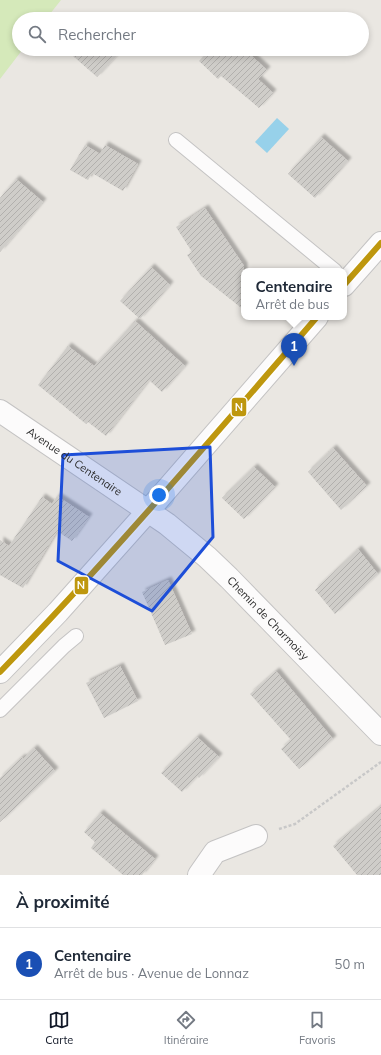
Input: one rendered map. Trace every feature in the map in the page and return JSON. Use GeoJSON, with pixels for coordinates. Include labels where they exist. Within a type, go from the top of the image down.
{"type":"FeatureCollection","features":[{"type":"Feature","properties":{"kind":"street"},"geometry":{"type":"LineString","coordinates":[[347,275],[381,243]]}},
{"type":"Feature","properties":{"kind":"street"},"geometry":{"type":"LineString","coordinates":[[0,672],[58,612],[314,320]]}},
{"type":"Feature","properties":{"kind":"street","name":"Avenue du Centenaire"},"geometry":{"type":"LineString","coordinates":[[0,411],[148,511]]}},
{"type":"Feature","properties":{"kind":"street","name":"Chemin de Charmoisy"},"geometry":{"type":"LineString","coordinates":[[148,511],[184,538],[224,572],[381,734]]}},
{"type":"Feature","properties":{"kind":"street"},"geometry":{"type":"LineString","coordinates":[[199,875],[215,852],[256,836]]}},
{"type":"Feature","properties":{"kind":"lane"},"geometry":{"type":"LineString","coordinates":[[176,140],[330,268]]}},
{"type":"Feature","properties":{"kind":"lane"},"geometry":{"type":"LineString","coordinates":[[0,710],[64,646],[76,636]]}},
{"type":"Feature","properties":{"kind":"path"},"geometry":{"type":"LineString","coordinates":[[256,836],[295,824],[381,762]]}},
{"type":"Feature","properties":{"kind":"highlighted area"},"geometry":{"type":"Polygon","coordinates":[[[210,447],[213,537],[152,611],[58,561],[63,455],[210,447]]]}},
{"type":"Feature","properties":{"kind":"green space"},"geometry":{"type":"Polygon","coordinates":[[[0,0],[61,0],[52,12],[12,12],[12,56],[18,56],[0,79],[0,0]]]}},
{"type":"Feature","properties":{"kind":"water"},"geometry":{"type":"Polygon","coordinates":[[[277,118],[289,129],[267,153],[255,142],[277,118]]]}},
{"type":"Feature","properties":{"kind":"building"},"geometry":{"type":"Polygon","coordinates":[[[73,56],[116,56],[97,77],[73,56]]]}},
{"type":"Feature","properties":{"kind":"building"},"geometry":{"type":"Polygon","coordinates":[[[204,56],[252,56],[267,70],[258,79],[273,93],[259,108],[221,76],[218,79],[199,61],[204,56]]]}},
{"type":"Feature","properties":{"kind":"building"},"geometry":{"type":"Polygon","coordinates":[[[321,137],[348,161],[315,198],[288,174],[321,137]]]}},
{"type":"Feature","properties":{"kind":"building"},"geometry":{"type":"Polygon","coordinates":[[[85,145],[100,154],[105,145],[138,164],[123,191],[92,173],[88,180],[70,170],[85,145]]]}},
{"type":"Feature","properties":{"kind":"building"},"geometry":{"type":"Polygon","coordinates":[[[16,179],[43,202],[0,252],[0,198],[16,179]]]}},
{"type":"Feature","properties":{"kind":"building"},"geometry":{"type":"Polygon","coordinates":[[[205,208],[244,266],[244,268],[241,268],[241,308],[201,276],[187,255],[192,252],[176,227],[205,208]]]}},
{"type":"Feature","properties":{"kind":"building"},"geometry":{"type":"Polygon","coordinates":[[[151,267],[170,285],[140,319],[120,301],[151,267]]]}},
{"type":"Feature","properties":{"kind":"building"},"geometry":{"type":"Polygon","coordinates":[[[135,321],[185,366],[162,392],[149,380],[106,436],[88,422],[86,424],[38,385],[68,346],[94,366],[135,321]]]}},
{"type":"Feature","properties":{"kind":"building"},"geometry":{"type":"Polygon","coordinates":[[[333,448],[367,486],[341,510],[308,472],[333,448]]]}},
{"type":"Feature","properties":{"kind":"building"},"geometry":{"type":"Polygon","coordinates":[[[254,467],[275,487],[244,519],[222,498],[254,467]]]}},
{"type":"Feature","properties":{"kind":"building"},"geometry":{"type":"Polygon","coordinates":[[[57,496],[89,517],[72,541],[57,531],[23,588],[0,575],[0,540],[9,546],[42,497],[52,504],[57,496]]]}},
{"type":"Feature","properties":{"kind":"building"},"geometry":{"type":"Polygon","coordinates":[[[358,549],[378,574],[335,614],[315,590],[358,549]]]}},
{"type":"Feature","properties":{"kind":"building"},"geometry":{"type":"Polygon","coordinates":[[[168,580],[192,634],[165,645],[142,592],[168,580]]]}},
{"type":"Feature","properties":{"kind":"building"},"geometry":{"type":"Polygon","coordinates":[[[120,666],[138,701],[104,718],[86,683],[120,666]]]}},
{"type":"Feature","properties":{"kind":"building"},"geometry":{"type":"Polygon","coordinates":[[[276,671],[333,739],[299,769],[281,749],[291,740],[250,694],[276,671]]]}},
{"type":"Feature","properties":{"kind":"building"},"geometry":{"type":"Polygon","coordinates":[[[197,737],[219,757],[199,778],[197,776],[182,792],[161,773],[197,737]]]}},
{"type":"Feature","properties":{"kind":"building"},"geometry":{"type":"Polygon","coordinates":[[[34,748],[55,771],[0,822],[0,778],[34,748]]]}},
{"type":"Feature","properties":{"kind":"building"},"geometry":{"type":"Polygon","coordinates":[[[381,806],[381,875],[357,875],[333,846],[381,806]]]}},
{"type":"Feature","properties":{"kind":"building"},"geometry":{"type":"Polygon","coordinates":[[[100,813],[155,859],[142,875],[123,875],[91,848],[95,842],[84,832],[100,813]]]}},
{"type":"Feature","properties":{"kind":"transit line","name":"N"},"geometry":{"type":"LineString","coordinates":[[347,282],[381,243]]}},
{"type":"Feature","properties":{"kind":"transit line","name":"N"},"geometry":{"type":"LineString","coordinates":[[0,672],[121,541],[314,320]]}},
{"type":"Feature","properties":{"kind":"place","name":"Centenaire"},"geometry":{"type":"Point","coordinates":[294,366]}}]}
